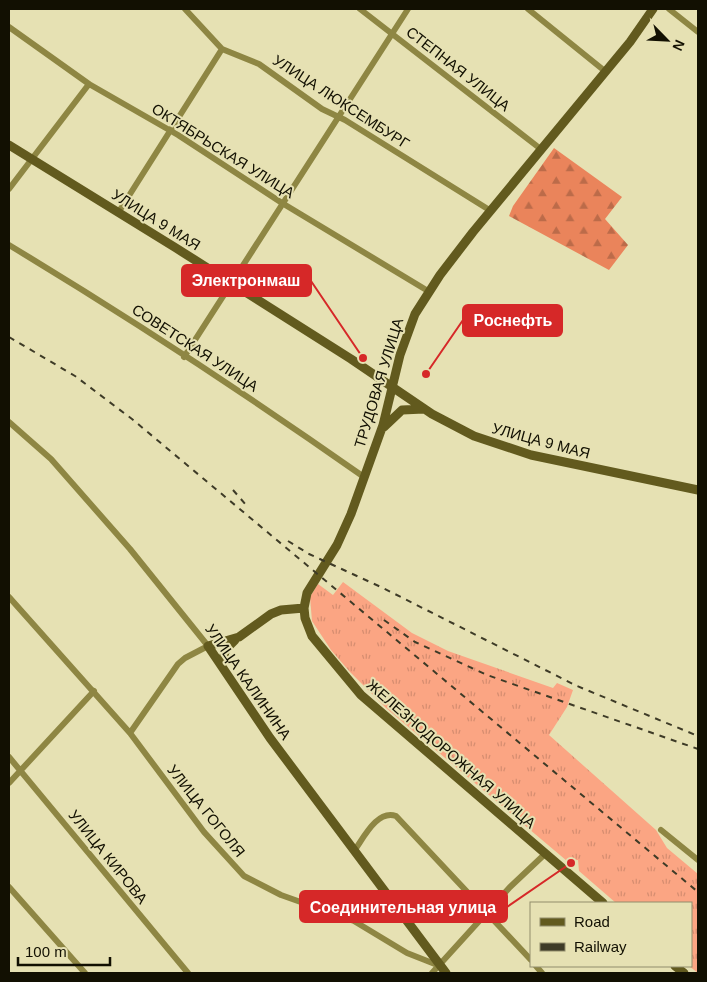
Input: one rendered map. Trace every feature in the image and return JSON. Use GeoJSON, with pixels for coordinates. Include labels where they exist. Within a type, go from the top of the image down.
{"type":"FeatureCollection","features":[{"type":"Feature","properties":{"kind":"street","name":"УЛИЦА ЛЮКСЕМБУРГ"},"geometry":{"type":"LineString","coordinates":[[185,9],[222,50],[258,64],[322,109],[491,211]]}},
{"type":"Feature","properties":{"kind":"street","name":"СТЕПНАЯ УЛИЦА"},"geometry":{"type":"LineString","coordinates":[[360,9],[542,150]]}},
{"type":"Feature","properties":{"kind":"street"},"geometry":{"type":"LineString","coordinates":[[184,357],[408,9]]}},
{"type":"Feature","properties":{"kind":"street"},"geometry":{"type":"LineString","coordinates":[[528,9],[606,72]]}},
{"type":"Feature","properties":{"kind":"street","name":"ТРУДОВАЯ УЛИЦА"},"geometry":{"type":"LineString","coordinates":[[304,608],[307,593],[344,531],[380,433],[405,336],[428,291],[491,211],[606,72],[654,9]]}},
{"type":"Feature","properties":{"kind":"street"},"geometry":{"type":"LineString","coordinates":[[669,9],[698,32]]}},
{"type":"Feature","properties":{"kind":"street","name":"ОКТЯБРЬСКАЯ УЛИЦА"},"geometry":{"type":"LineString","coordinates":[[9,27],[89,84],[428,291]]}},
{"type":"Feature","properties":{"kind":"street"},"geometry":{"type":"LineString","coordinates":[[118,213],[222,50]]}},
{"type":"Feature","properties":{"kind":"street"},"geometry":{"type":"LineString","coordinates":[[9,189],[33,160],[89,84]]}},
{"type":"Feature","properties":{"kind":"street","name":"УЛИЦА 9 МАЯ"},"geometry":{"type":"LineString","coordinates":[[9,145],[351,359],[424,409],[465,432],[497,445],[593,469],[698,490]]}},
{"type":"Feature","properties":{"kind":"street","name":"СОВЕТСКАЯ УЛИЦА"},"geometry":{"type":"LineString","coordinates":[[9,245],[75,285],[300,432],[364,477]]}},
{"type":"Feature","properties":{"kind":"street"},"geometry":{"type":"LineString","coordinates":[[380,433],[393,416],[402,410],[424,409]]}},
{"type":"Feature","properties":{"kind":"street","name":"УЛИЦА КАЛИНИНА"},"geometry":{"type":"LineString","coordinates":[[9,422],[51,459],[130,549],[208,646],[270,738],[443,969]]}},
{"type":"Feature","properties":{"kind":"street","name":"УЛИЦА ГОГОЛЯ"},"geometry":{"type":"LineString","coordinates":[[9,597],[130,733],[204,832],[244,876],[281,895],[354,921],[407,953],[443,969]]}},
{"type":"Feature","properties":{"kind":"street"},"geometry":{"type":"LineString","coordinates":[[221,665],[226,650],[239,637],[271,614],[281,610],[304,608]]}},
{"type":"Feature","properties":{"kind":"street","name":"ЖЕЛЕЗНОДОРОЖНАЯ УЛИЦА"},"geometry":{"type":"LineString","coordinates":[[304,608],[305,618],[312,636],[361,695],[602,902]]}},
{"type":"Feature","properties":{"kind":"street"},"geometry":{"type":"LineString","coordinates":[[130,733],[178,664],[185,658],[208,646],[239,637]]}},
{"type":"Feature","properties":{"kind":"street"},"geometry":{"type":"LineString","coordinates":[[9,783],[94,691]]}},
{"type":"Feature","properties":{"kind":"street","name":"УЛИЦА КИРОВА"},"geometry":{"type":"LineString","coordinates":[[9,757],[188,973]]}},
{"type":"Feature","properties":{"kind":"street"},"geometry":{"type":"LineString","coordinates":[[354,851],[379,819],[387,814],[396,816],[530,959]]}},
{"type":"Feature","properties":{"kind":"street"},"geometry":{"type":"LineString","coordinates":[[661,830],[698,860]]}},
{"type":"Feature","properties":{"kind":"street"},"geometry":{"type":"LineString","coordinates":[[432,973],[443,969],[487,913],[545,854]]}},
{"type":"Feature","properties":{"kind":"street"},"geometry":{"type":"LineString","coordinates":[[9,887],[85,973]]}},
{"type":"Feature","properties":{"kind":"green space"},"geometry":{"type":"Polygon","coordinates":[[[554,148],[622,197],[605,219],[628,245],[609,270],[509,216],[513,206],[554,148]]]}},
{"type":"Feature","properties":{"kind":"green space"},"geometry":{"type":"Polygon","coordinates":[[[343,582],[412,633],[448,651],[553,688],[557,683],[573,690],[567,707],[549,735],[656,830],[667,848],[698,874],[698,973],[690,967],[692,967],[692,902],[615,902],[579,871],[578,860],[567,861],[386,708],[331,650],[312,621],[310,597],[318,584],[333,595],[343,582]]]}},
{"type":"Feature","properties":{"kind":"railway"},"geometry":{"type":"LineString","coordinates":[[9,337],[75,376],[132,419],[698,892]]}},
{"type":"Feature","properties":{"kind":"railway"},"geometry":{"type":"LineString","coordinates":[[233,490],[247,506]]}},
{"type":"Feature","properties":{"kind":"railway"},"geometry":{"type":"LineString","coordinates":[[288,541],[309,554],[383,588],[577,686],[698,736]]}},
{"type":"Feature","properties":{"kind":"railway"},"geometry":{"type":"LineString","coordinates":[[384,620],[415,642],[487,675],[698,749]]}},
{"type":"Feature","properties":{"kind":"place","name":"Электронмаш"},"geometry":{"type":"Point","coordinates":[363,358]}},
{"type":"Feature","properties":{"kind":"place","name":"Роснефть"},"geometry":{"type":"Point","coordinates":[426,374]}},
{"type":"Feature","properties":{"kind":"place","name":"Соединительная улица"},"geometry":{"type":"Point","coordinates":[571,863]}}]}
